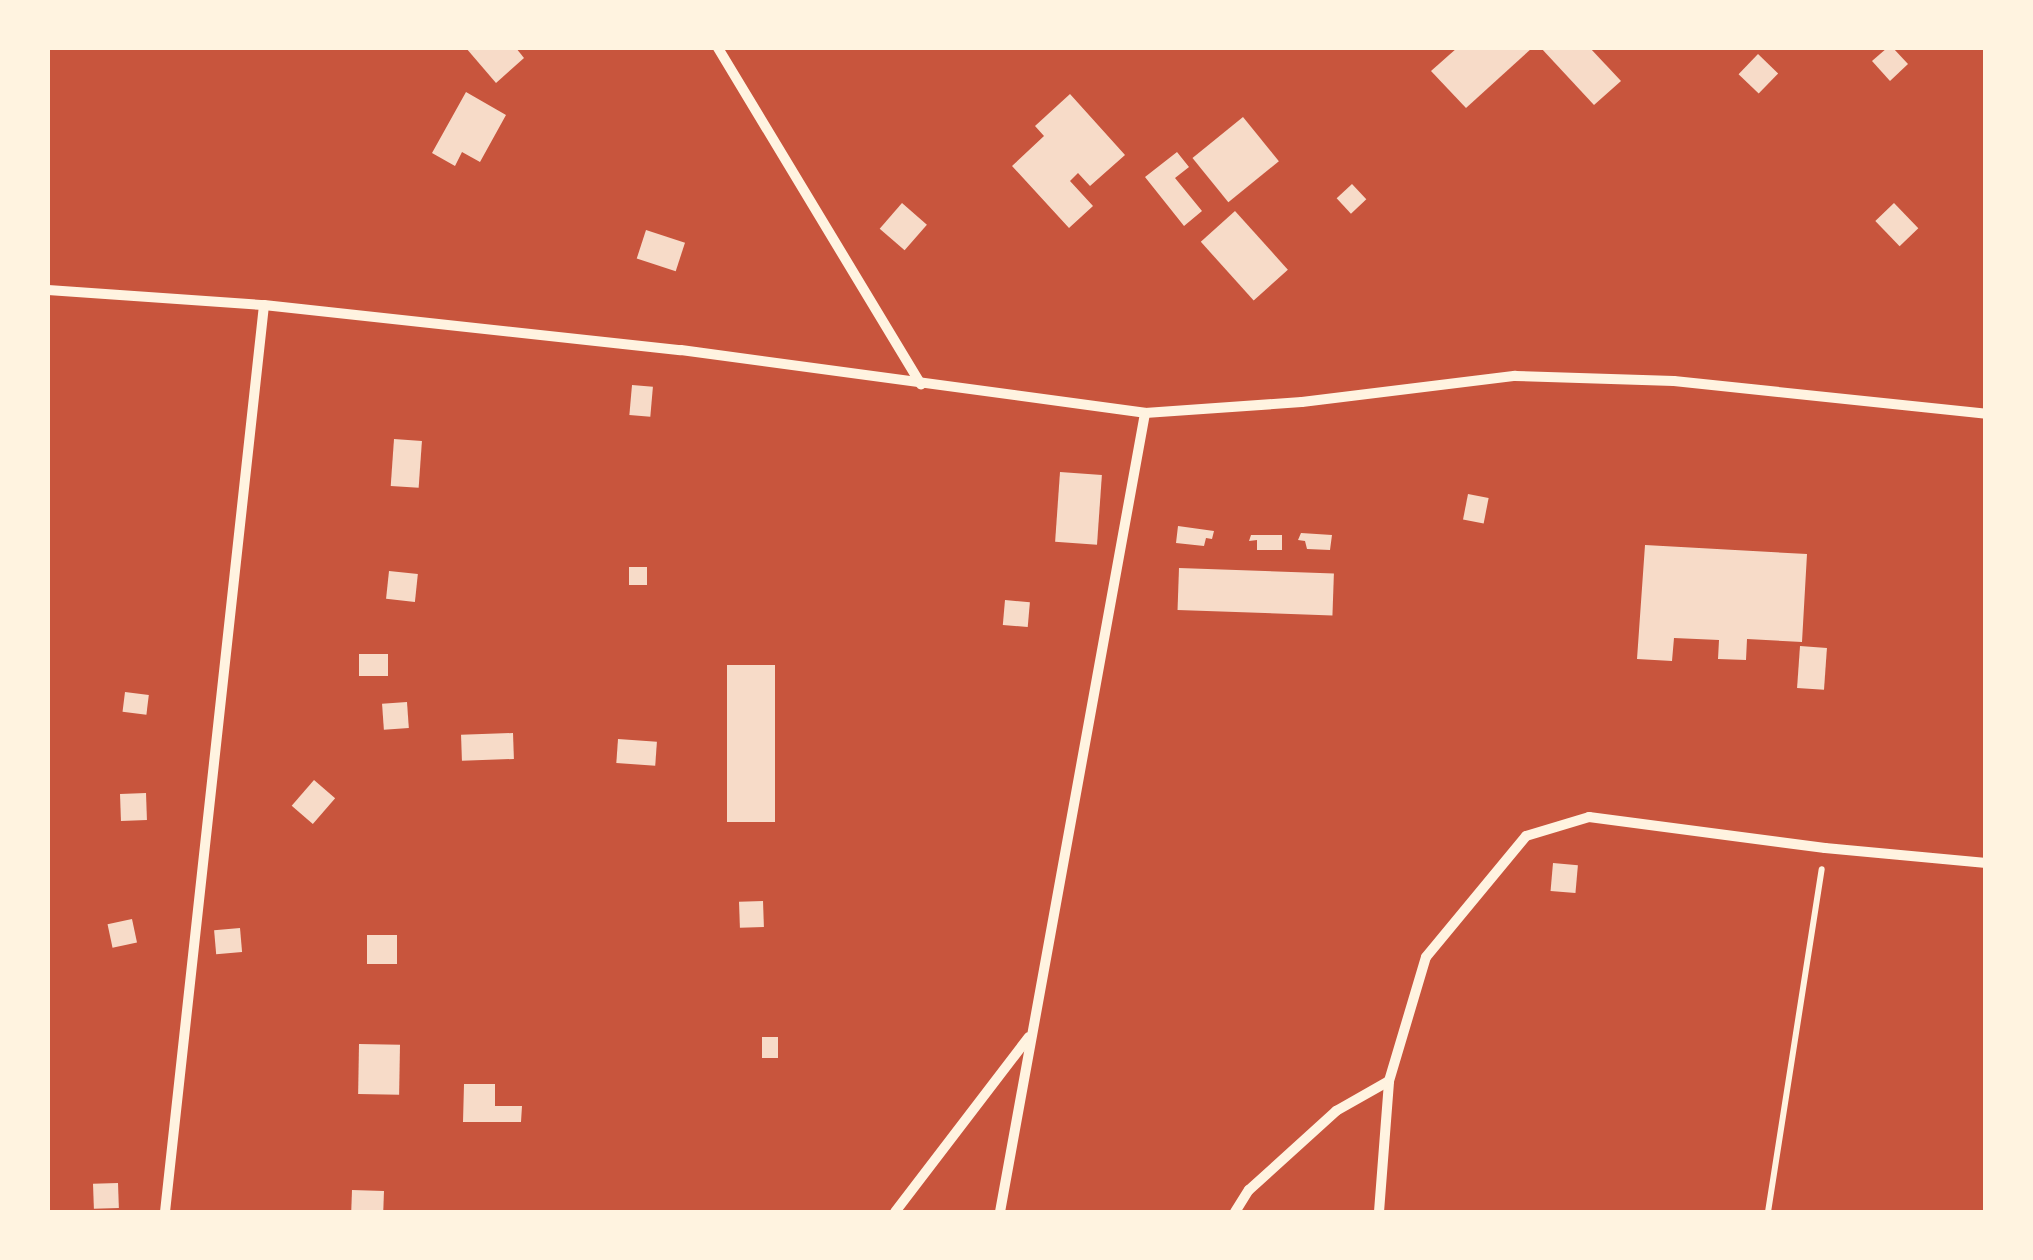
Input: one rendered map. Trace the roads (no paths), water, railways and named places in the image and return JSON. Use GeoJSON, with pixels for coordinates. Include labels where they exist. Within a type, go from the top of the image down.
{"type":"FeatureCollection","features":[{"type":"Feature","properties":{"kind":"street"},"geometry":{"type":"LineString","coordinates":[[718,48],[921,384]]}},
{"type":"Feature","properties":{"kind":"street"},"geometry":{"type":"LineString","coordinates":[[48,290],[264,305],[681,350],[1146,413],[1302,402],[1515,376],[1674,381],[1986,414]]}},
{"type":"Feature","properties":{"kind":"street"},"geometry":{"type":"LineString","coordinates":[[165,1212],[264,305]]}},
{"type":"Feature","properties":{"kind":"street"},"geometry":{"type":"LineString","coordinates":[[1000,1212],[1146,413]]}},
{"type":"Feature","properties":{"kind":"street"},"geometry":{"type":"LineString","coordinates":[[1379,1212],[1389,1081],[1426,956],[1526,836],[1590,817],[1825,848],[1986,863]]}},
{"type":"Feature","properties":{"kind":"street"},"geometry":{"type":"LineString","coordinates":[[896,1212],[1032,1032]]}},
{"type":"Feature","properties":{"kind":"street"},"geometry":{"type":"LineString","coordinates":[[1235,1212],[1248,1190],[1336,1111],[1389,1081]]}}]}
